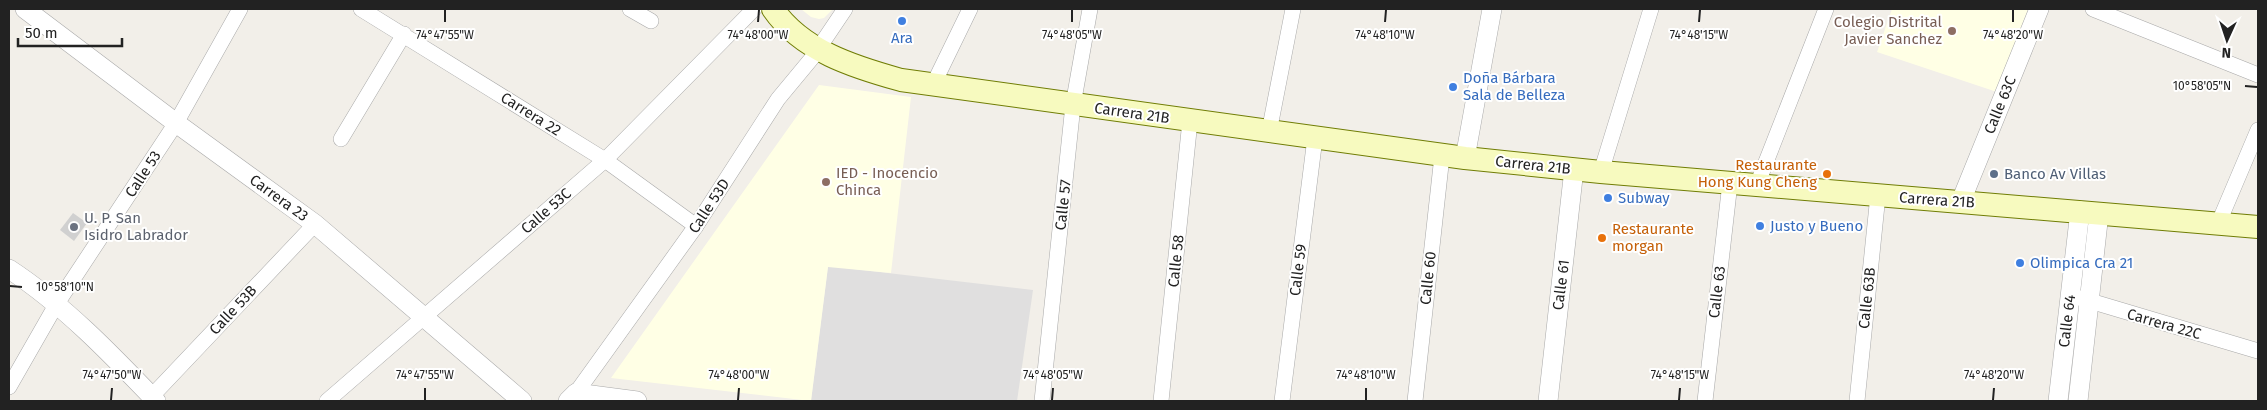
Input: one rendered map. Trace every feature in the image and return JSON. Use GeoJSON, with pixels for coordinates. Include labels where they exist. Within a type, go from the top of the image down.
{"type":"FeatureCollection","features":[{"type":"Feature","properties":{"kind":"main road","name":"Carrera 21B"},"geometry":{"type":"LineString","coordinates":[[772,9],[795,32],[839,60],[869,72],[933,85],[1442,156],[1574,170],[2219,222],[2258,227]]}},
{"type":"Feature","properties":{"kind":"street","name":"Carrera 23"},"geometry":{"type":"LineString","coordinates":[[26,9],[176,123],[315,224],[522,401]]}},
{"type":"Feature","properties":{"kind":"street","name":"Calle 53"},"geometry":{"type":"LineString","coordinates":[[9,387],[56,305],[176,123],[240,9]]}},
{"type":"Feature","properties":{"kind":"street","name":"Carrera 22"},"geometry":{"type":"LineString","coordinates":[[361,9],[605,160],[696,226]]}},
{"type":"Feature","properties":{"kind":"street"},"geometry":{"type":"LineString","coordinates":[[630,9],[651,21]]}},
{"type":"Feature","properties":{"kind":"street","name":"Calle 53C"},"geometry":{"type":"LineString","coordinates":[[327,401],[605,160],[754,9]]}},
{"type":"Feature","properties":{"kind":"street","name":"Calle 53D"},"geometry":{"type":"LineString","coordinates":[[572,397],[696,226],[778,99],[818,48],[845,9]]}},
{"type":"Feature","properties":{"kind":"street"},"geometry":{"type":"LineString","coordinates":[[933,85],[970,9]]}},
{"type":"Feature","properties":{"kind":"street","name":"Calle 57"},"geometry":{"type":"LineString","coordinates":[[1042,401],[1073,105],[1090,9]]}},
{"type":"Feature","properties":{"kind":"street"},"geometry":{"type":"LineString","coordinates":[[1269,132],[1293,9]]}},
{"type":"Feature","properties":{"kind":"street"},"geometry":{"type":"LineString","coordinates":[[1465,158],[1492,9]]}},
{"type":"Feature","properties":{"kind":"street"},"geometry":{"type":"LineString","coordinates":[[1601,172],[1651,9]]}},
{"type":"Feature","properties":{"kind":"street"},"geometry":{"type":"LineString","coordinates":[[1757,185],[1826,9]]}},
{"type":"Feature","properties":{"kind":"street","name":"Calle 63C"},"geometry":{"type":"LineString","coordinates":[[1961,201],[2039,9]]}},
{"type":"Feature","properties":{"kind":"street"},"geometry":{"type":"LineString","coordinates":[[2093,9],[2258,75]]}},
{"type":"Feature","properties":{"kind":"street"},"geometry":{"type":"LineString","coordinates":[[341,139],[404,34]]}},
{"type":"Feature","properties":{"kind":"street","name":"Calle 58"},"geometry":{"type":"LineString","coordinates":[[1161,401],[1190,121]]}},
{"type":"Feature","properties":{"kind":"street"},"geometry":{"type":"LineString","coordinates":[[2219,222],[2258,130]]}},
{"type":"Feature","properties":{"kind":"street","name":"Calle 59"},"geometry":{"type":"LineString","coordinates":[[1282,401],[1315,138]]}},
{"type":"Feature","properties":{"kind":"street","name":"Calle 60"},"geometry":{"type":"LineString","coordinates":[[1415,401],[1442,156]]}},
{"type":"Feature","properties":{"kind":"street","name":"Calle 61"},"geometry":{"type":"LineString","coordinates":[[1548,401],[1574,170]]}},
{"type":"Feature","properties":{"kind":"street","name":"Calle 63"},"geometry":{"type":"LineString","coordinates":[[1705,401],[1730,183]]}},
{"type":"Feature","properties":{"kind":"street","name":"Calle 63B"},"geometry":{"type":"LineString","coordinates":[[1857,401],[1878,195]]}},
{"type":"Feature","properties":{"kind":"street","name":"Calle 64"},"geometry":{"type":"LineString","coordinates":[[2058,401],[2070,294],[2089,212]]}},
{"type":"Feature","properties":{"kind":"street","name":"Calle 64"},"geometry":{"type":"LineString","coordinates":[[2078,401],[2090,302],[2089,212]]}},
{"type":"Feature","properties":{"kind":"street","name":"Calle 53B"},"geometry":{"type":"LineString","coordinates":[[153,399],[315,224]]}},
{"type":"Feature","properties":{"kind":"street"},"geometry":{"type":"LineString","coordinates":[[9,269],[30,283],[80,326],[153,399]]}},
{"type":"Feature","properties":{"kind":"street","name":"Carrera 22C"},"geometry":{"type":"LineString","coordinates":[[2070,294],[2090,302],[2258,351]]}},
{"type":"Feature","properties":{"kind":"street"},"geometry":{"type":"LineString","coordinates":[[572,397],[637,401]]}},
{"type":"Feature","properties":{"kind":"shaded area"},"geometry":{"type":"Polygon","coordinates":[[[801,9],[833,9],[824,18],[819,19],[811,17],[801,9]]]}},
{"type":"Feature","properties":{"kind":"shaded area","name":"Colegio Distrital Javier Sanchez"},"geometry":{"type":"Polygon","coordinates":[[[1892,9],[2028,9],[1997,92],[1877,52],[1892,9]]]}},
{"type":"Feature","properties":{"kind":"shaded area","name":"IED - Inocencio Chinca"},"geometry":{"type":"Polygon","coordinates":[[[819,85],[911,97],[891,273],[828,267],[811,401],[611,378],[819,85]]]}},
{"type":"Feature","properties":{"kind":"shaded area","name":"U. P. San Isidro Labrador"},"geometry":{"type":"Polygon","coordinates":[[[73,213],[87,223],[74,241],[60,230],[73,213]]]}},
{"type":"Feature","properties":{"kind":"shaded area"},"geometry":{"type":"Polygon","coordinates":[[[828,266],[1033,290],[1017,401],[811,401],[828,266]]]}},
{"type":"Feature","properties":{"kind":"place","name":"Ara"},"geometry":{"type":"Point","coordinates":[902,21]}},
{"type":"Feature","properties":{"kind":"place","name":"Colegio Distrital Javier Sanchez"},"geometry":{"type":"Point","coordinates":[1952,31]}},
{"type":"Feature","properties":{"kind":"place","name":"Doña Bárbara Sala de Belleza"},"geometry":{"type":"Point","coordinates":[1453,87]}},
{"type":"Feature","properties":{"kind":"place","name":"Restaurante Hong Kung Cheng"},"geometry":{"type":"Point","coordinates":[1827,174]}},
{"type":"Feature","properties":{"kind":"place","name":"Banco Av Villas"},"geometry":{"type":"Point","coordinates":[1994,174]}},
{"type":"Feature","properties":{"kind":"place","name":"IED - Inocencio Chinca"},"geometry":{"type":"Point","coordinates":[826,182]}},
{"type":"Feature","properties":{"kind":"place","name":"Subway"},"geometry":{"type":"Point","coordinates":[1608,198]}},
{"type":"Feature","properties":{"kind":"place","name":"Justo y Bueno"},"geometry":{"type":"Point","coordinates":[1760,226]}},
{"type":"Feature","properties":{"kind":"place","name":"U. P. San Isidro Labrador"},"geometry":{"type":"Point","coordinates":[74,227]}},
{"type":"Feature","properties":{"kind":"place","name":"Restaurante morgan"},"geometry":{"type":"Point","coordinates":[1602,238]}},
{"type":"Feature","properties":{"kind":"place","name":"Olimpica Cra 21"},"geometry":{"type":"Point","coordinates":[2020,263]}}]}
